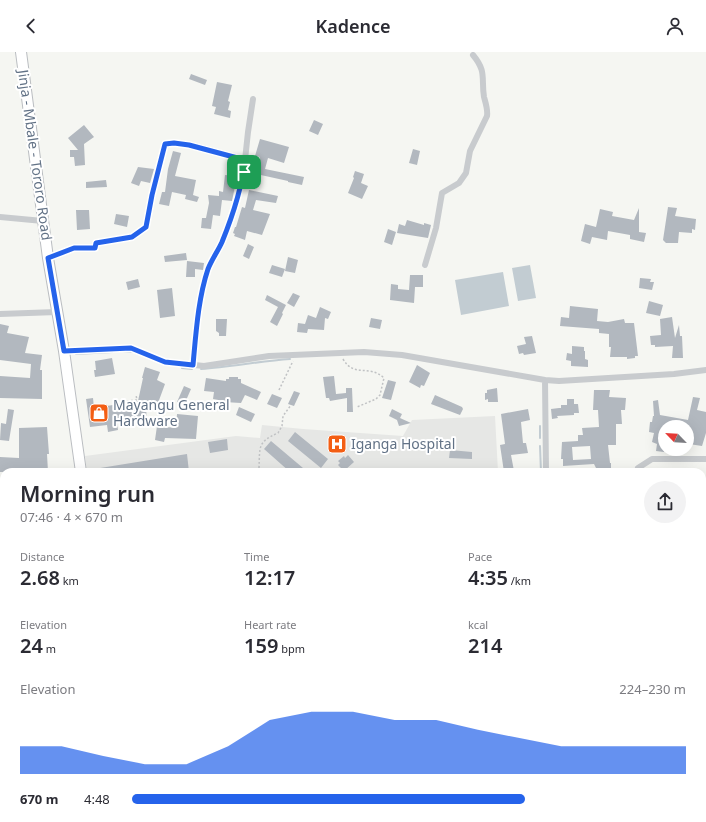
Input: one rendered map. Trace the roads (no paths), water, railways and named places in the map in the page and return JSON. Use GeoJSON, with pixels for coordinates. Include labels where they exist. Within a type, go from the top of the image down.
{"type":"FeatureCollection","features":[{"type":"Feature","properties":{"kind":"main road","name":"Jinja - Mbale - Tororo Road"},"geometry":{"type":"LineString","coordinates":[[21,52],[48,258],[64,351],[80,468]]}},
{"type":"Feature","properties":{"kind":"street"},"geometry":{"type":"LineString","coordinates":[[425,265],[436,228],[442,193],[459,183],[466,173],[470,151],[488,112],[484,95],[484,80],[480,64],[473,55]]}},
{"type":"Feature","properties":{"kind":"street"},"geometry":{"type":"LineString","coordinates":[[193,365],[200,303],[208,269],[221,243],[240,189],[253,99]]}},
{"type":"Feature","properties":{"kind":"street"},"geometry":{"type":"LineString","coordinates":[[48,258],[74,248],[95,248],[96,243],[132,237],[146,227],[152,195],[165,144],[174,143],[189,145],[245,160]]}},
{"type":"Feature","properties":{"kind":"street"},"geometry":{"type":"LineString","coordinates":[[0,216],[44,221]]}},
{"type":"Feature","properties":{"kind":"street"},"geometry":{"type":"LineString","coordinates":[[0,314],[57,312]]}},
{"type":"Feature","properties":{"kind":"street"},"geometry":{"type":"LineString","coordinates":[[64,351],[131,348],[165,362],[204,366],[269,356],[364,352],[402,356],[545,380],[559,381],[674,374],[706,370]]}},
{"type":"Feature","properties":{"kind":"street"},"geometry":{"type":"LineString","coordinates":[[545,380],[546,468]]}},
{"type":"Feature","properties":{"kind":"street"},"geometry":{"type":"LineString","coordinates":[[638,468],[652,459],[706,459]]}},
{"type":"Feature","properties":{"kind":"waterway"},"geometry":{"type":"LineString","coordinates":[[123,351],[134,352]]}},
{"type":"Feature","properties":{"kind":"waterway"},"geometry":{"type":"LineString","coordinates":[[76,354],[112,352]]}},
{"type":"Feature","properties":{"kind":"waterway"},"geometry":{"type":"LineString","coordinates":[[201,369],[290,359]]}},
{"type":"Feature","properties":{"kind":"waterway"},"geometry":{"type":"LineString","coordinates":[[182,368],[192,369]]}},
{"type":"Feature","properties":{"kind":"waterway"},"geometry":{"type":"LineString","coordinates":[[540,426],[540,438]]}},
{"type":"Feature","properties":{"kind":"waterway"},"geometry":{"type":"LineString","coordinates":[[540,446],[541,468]]}},
{"type":"Feature","properties":{"kind":"place","name":"Mayangu General Hardware"},"geometry":{"type":"Point","coordinates":[99,413]}},
{"type":"Feature","properties":{"kind":"place","name":"Iganga Hospital"},"geometry":{"type":"Point","coordinates":[337,444]}}]}
